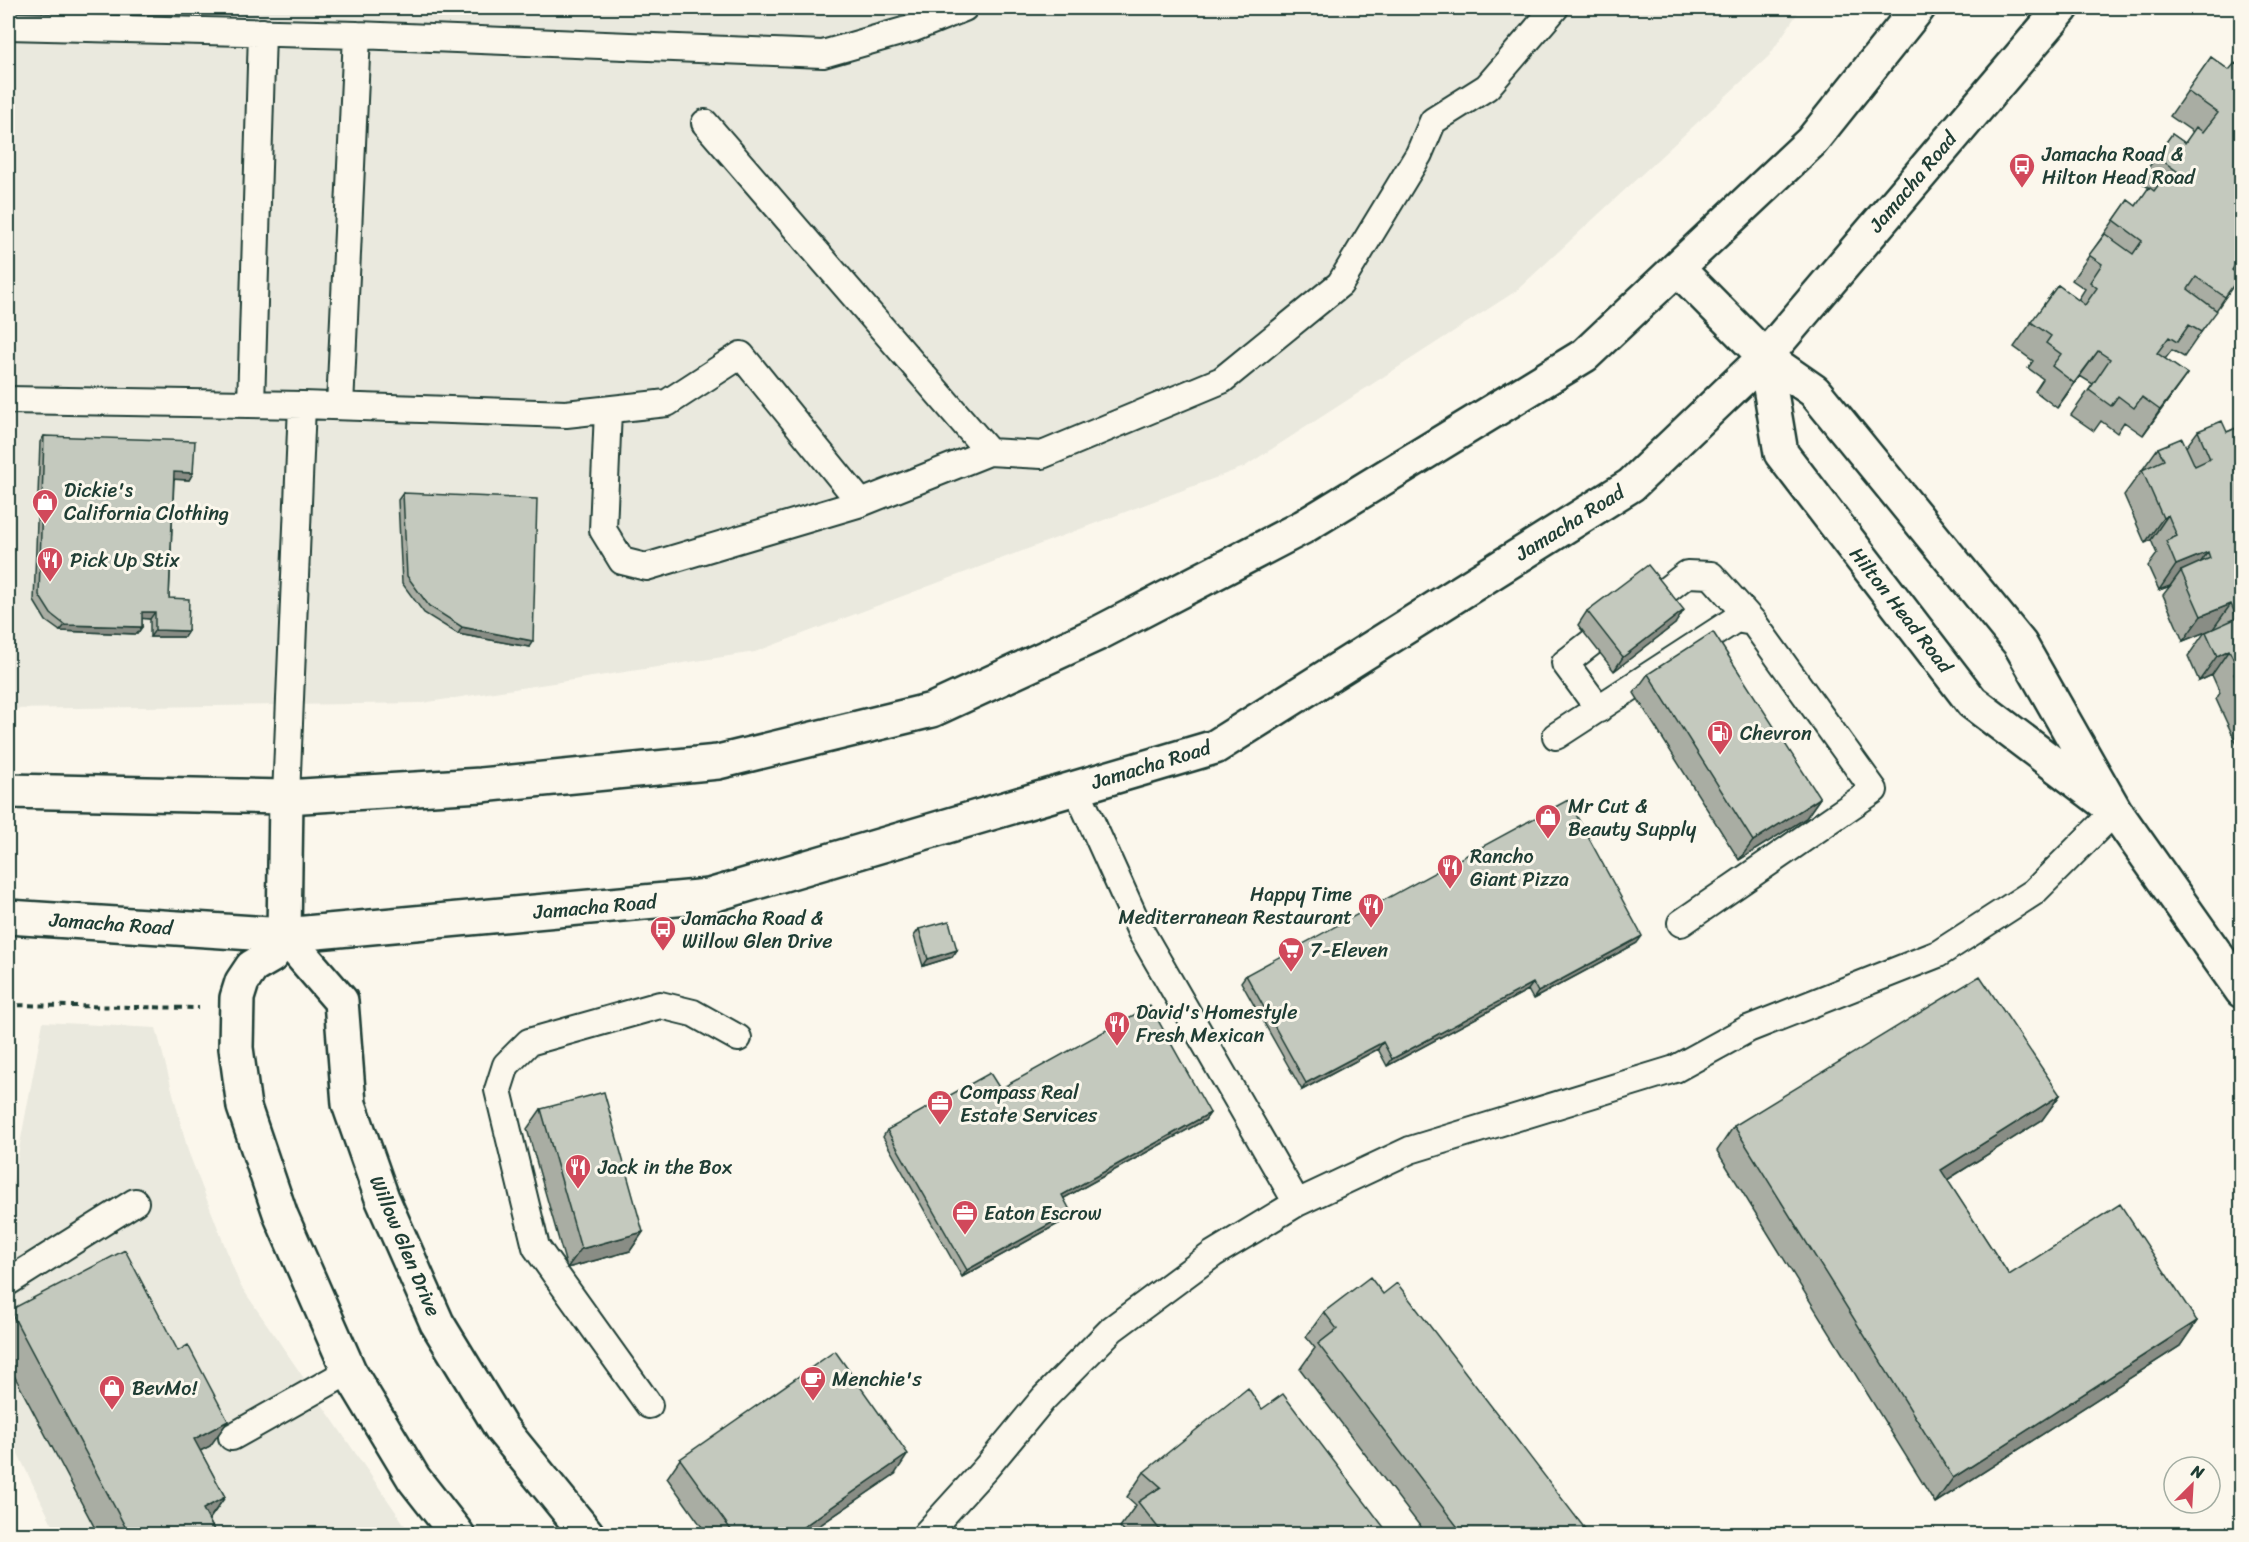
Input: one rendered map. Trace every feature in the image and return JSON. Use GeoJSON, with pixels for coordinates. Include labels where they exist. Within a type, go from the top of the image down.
{"type":"FeatureCollection","features":[{"type":"Feature","properties":{"kind":"main road"},"geometry":{"type":"LineString","coordinates":[[8,791],[286,797],[481,785],[718,762],[932,710],[1099,633],[1304,527],[1586,355],[1811,142],[1918,8]]}},
{"type":"Feature","properties":{"kind":"main road","name":"Jamacha Road"},"geometry":{"type":"LineString","coordinates":[[8,917],[284,935],[709,896],[1215,747],[1631,485],[1765,357],[2062,8]]}},
{"type":"Feature","properties":{"kind":"main road","name":"Hilton Head Road"},"geometry":{"type":"LineString","coordinates":[[1678,269],[1765,357],[1814,391],[2020,644],[2115,811],[2241,991]]}},
{"type":"Feature","properties":{"kind":"main road","name":"Hilton Head Road"},"geometry":{"type":"LineString","coordinates":[[1765,357],[1781,453],[1972,702],[2115,811]]}},
{"type":"Feature","properties":{"kind":"main road"},"geometry":{"type":"LineString","coordinates":[[286,797],[284,935],[270,956],[252,967],[238,991],[236,1048],[244,1107],[281,1216],[349,1371],[414,1479],[457,1534]]}},
{"type":"Feature","properties":{"kind":"main road","name":"Willow Glen Drive"},"geometry":{"type":"LineString","coordinates":[[284,935],[341,1001],[349,1104],[382,1198],[436,1323],[501,1428],[587,1534]]}},
{"type":"Feature","properties":{"kind":"lane"},"geometry":{"type":"LineString","coordinates":[[608,410],[603,530],[622,561],[646,567],[861,503],[989,452],[1042,455],[1222,380],[1340,284],[1419,154],[1433,121],[1487,87],[1555,8]]}},
{"type":"Feature","properties":{"kind":"lane"},"geometry":{"type":"LineString","coordinates":[[8,26],[357,35],[823,54],[914,28],[953,9]]}},
{"type":"Feature","properties":{"kind":"lane"},"geometry":{"type":"LineString","coordinates":[[251,404],[262,32]]}},
{"type":"Feature","properties":{"kind":"lane"},"geometry":{"type":"LineString","coordinates":[[340,406],[357,35]]}},
{"type":"Feature","properties":{"kind":"lane"},"geometry":{"type":"LineString","coordinates":[[705,123],[989,452]]}},
{"type":"Feature","properties":{"kind":"lane"},"geometry":{"type":"LineString","coordinates":[[8,400],[302,405],[566,414],[667,403],[741,355],[861,503]]}},
{"type":"Feature","properties":{"kind":"lane"},"geometry":{"type":"LineString","coordinates":[[286,797],[302,405]]}},
{"type":"Feature","properties":{"kind":"lane"},"geometry":{"type":"LineString","coordinates":[[1655,599],[1688,574],[1712,575],[1753,622],[1874,790],[1681,923]]}},
{"type":"Feature","properties":{"kind":"lane"},"geometry":{"type":"LineString","coordinates":[[1556,736],[1736,619],[1753,622]]}},
{"type":"Feature","properties":{"kind":"lane"},"geometry":{"type":"LineString","coordinates":[[1592,642],[1565,663],[1599,709]]}},
{"type":"Feature","properties":{"kind":"lane"},"geometry":{"type":"LineString","coordinates":[[1076,788],[1141,932],[1297,1203]]}},
{"type":"Feature","properties":{"kind":"lane"},"geometry":{"type":"LineString","coordinates":[[926,1534],[986,1468],[1044,1398],[1112,1329],[1212,1254],[1297,1203],[1410,1150],[1676,1069],[1748,1029],[1938,954],[2034,892],[2115,811]]}},
{"type":"Feature","properties":{"kind":"lane"},"geometry":{"type":"LineString","coordinates":[[649,1405],[536,1247],[498,1090],[506,1065],[529,1042],[660,1005],[693,1013],[738,1038]]}},
{"type":"Feature","properties":{"kind":"lane"},"geometry":{"type":"LineString","coordinates":[[8,1282],[135,1202]]}},
{"type":"Feature","properties":{"kind":"lane"},"geometry":{"type":"LineString","coordinates":[[232,1437],[349,1371]]}},
{"type":"Feature","properties":{"kind":"path"},"geometry":{"type":"LineString","coordinates":[[8,1005],[236,1008]]}},
{"type":"Feature","properties":{"kind":"shaded area"},"geometry":{"type":"Polygon","coordinates":[[[8,8],[1801,8],[1769,56],[1516,291],[1244,467],[755,652],[422,703],[8,709],[8,8]]]}},
{"type":"Feature","properties":{"kind":"shaded area"},"geometry":{"type":"Polygon","coordinates":[[[43,1022],[156,1028],[188,1151],[240,1285],[411,1534],[57,1534],[8,1433],[8,1195],[13,1181],[43,1022]]]}},
{"type":"Feature","properties":{"kind":"building"},"geometry":{"type":"Polygon","coordinates":[[[2211,57],[2229,70],[2235,63],[2241,68],[2241,213],[2239,211],[2235,217],[2241,222],[2241,240],[2236,248],[2241,252],[2241,256],[2232,270],[2240,276],[2225,297],[2196,277],[2188,289],[2217,311],[2201,332],[2189,325],[2177,342],[2169,337],[2157,353],[2187,374],[2160,410],[2142,397],[2134,408],[2118,396],[2111,406],[2089,390],[2110,359],[2098,351],[2074,383],[2052,366],[2061,354],[2046,343],[2051,336],[2031,322],[2058,285],[2085,305],[2097,288],[2090,282],[2102,264],[2089,255],[2105,234],[2133,254],[2142,241],[2114,220],[2128,200],[2136,206],[2149,187],[2154,191],[2168,172],[2182,181],[2185,177],[2156,156],[2172,134],[2185,143],[2196,127],[2203,132],[2218,113],[2187,91],[2211,57]]]}},
{"type":"Feature","properties":{"kind":"building"},"geometry":{"type":"Polygon","coordinates":[[[2222,421],[2227,432],[2241,426],[2241,691],[2234,674],[2239,671],[2229,650],[2217,656],[2206,632],[2237,618],[2231,604],[2201,616],[2181,571],[2210,558],[2208,552],[2176,565],[2166,541],[2177,536],[2168,515],[2163,518],[2142,470],[2164,460],[2158,448],[2182,438],[2195,466],[2210,459],[2198,431],[2222,421]]]}},
{"type":"Feature","properties":{"kind":"building"},"geometry":{"type":"Polygon","coordinates":[[[44,436],[195,441],[193,473],[174,472],[169,598],[189,599],[188,631],[155,630],[155,612],[142,612],[142,627],[65,625],[51,614],[39,595],[44,436]]]}},
{"type":"Feature","properties":{"kind":"building"},"geometry":{"type":"Polygon","coordinates":[[[403,493],[537,499],[533,641],[462,627],[429,606],[407,576],[403,493]]]}},
{"type":"Feature","properties":{"kind":"building"},"geometry":{"type":"Polygon","coordinates":[[[1648,565],[1684,610],[1623,657],[1587,611],[1648,565]]]}},
{"type":"Feature","properties":{"kind":"building","name":"Chevron"},"geometry":{"type":"Polygon","coordinates":[[[1713,632],[1820,798],[1753,841],[1648,674],[1713,632]]]}},
{"type":"Feature","properties":{"kind":"building"},"geometry":{"type":"Polygon","coordinates":[[[1568,800],[1642,936],[1538,992],[1533,983],[1392,1059],[1383,1042],[1306,1083],[1246,975],[1568,800]]]}},
{"type":"Feature","properties":{"kind":"building"},"geometry":{"type":"Polygon","coordinates":[[[949,921],[957,950],[928,959],[919,929],[949,921]]]}},
{"type":"Feature","properties":{"kind":"building"},"geometry":{"type":"Polygon","coordinates":[[[1980,976],[2060,1095],[1941,1170],[2009,1275],[2120,1204],[2197,1321],[1953,1478],[1734,1126],[1980,976]]]}},
{"type":"Feature","properties":{"kind":"building"},"geometry":{"type":"Polygon","coordinates":[[[1150,1006],[1210,1113],[1062,1195],[1071,1212],[967,1270],[887,1130],[990,1073],[1000,1089],[1150,1006]]]}},
{"type":"Feature","properties":{"kind":"building","name":"Jack in the Box"},"geometry":{"type":"Polygon","coordinates":[[[604,1092],[643,1232],[581,1249],[541,1109],[604,1092]]]}},
{"type":"Feature","properties":{"kind":"building","name":"BevMo!"},"geometry":{"type":"Polygon","coordinates":[[[125,1250],[178,1351],[188,1345],[228,1421],[194,1439],[225,1497],[203,1509],[216,1534],[129,1534],[10,1310],[125,1250]]]}},
{"type":"Feature","properties":{"kind":"building"},"geometry":{"type":"Polygon","coordinates":[[[1370,1277],[1383,1294],[1397,1283],[1589,1534],[1463,1534],[1318,1344],[1337,1329],[1324,1312],[1370,1277]]]}},
{"type":"Feature","properties":{"kind":"building"},"geometry":{"type":"Polygon","coordinates":[[[835,1351],[908,1454],[793,1534],[734,1534],[680,1459],[835,1351]]]}},
{"type":"Feature","properties":{"kind":"building"},"geometry":{"type":"Polygon","coordinates":[[[1248,1388],[1262,1409],[1283,1394],[1389,1534],[1163,1534],[1138,1502],[1161,1487],[1144,1472],[1248,1388]]]}},
{"type":"Feature","properties":{"kind":"place","name":"Jamacha Road & Hilton Head Road"},"geometry":{"type":"Point","coordinates":[2022,189]}},
{"type":"Feature","properties":{"kind":"place","name":"Dickie's California Clothing"},"geometry":{"type":"Point","coordinates":[45,525]}},
{"type":"Feature","properties":{"kind":"place","name":"Pick Up Stix"},"geometry":{"type":"Point","coordinates":[50,583]}},
{"type":"Feature","properties":{"kind":"place","name":"Chevron"},"geometry":{"type":"Point","coordinates":[1720,756]}},
{"type":"Feature","properties":{"kind":"place","name":"Mr Cut & Beauty Supply"},"geometry":{"type":"Point","coordinates":[1548,840]}},
{"type":"Feature","properties":{"kind":"place","name":"Rancho Giant Pizza"},"geometry":{"type":"Point","coordinates":[1450,890]}},
{"type":"Feature","properties":{"kind":"place","name":"Happy Time Mediterranean Restaurant"},"geometry":{"type":"Point","coordinates":[1371,929]}},
{"type":"Feature","properties":{"kind":"place","name":"Jamacha Road & Willow Glen Drive"},"geometry":{"type":"Point","coordinates":[663,952]}},
{"type":"Feature","properties":{"kind":"place","name":"7-Eleven"},"geometry":{"type":"Point","coordinates":[1291,973]}},
{"type":"Feature","properties":{"kind":"place","name":"David's Homestyle Fresh Mexican"},"geometry":{"type":"Point","coordinates":[1117,1047]}},
{"type":"Feature","properties":{"kind":"place","name":"Compass Real Estate Services"},"geometry":{"type":"Point","coordinates":[940,1126]}},
{"type":"Feature","properties":{"kind":"place","name":"Jack in the Box"},"geometry":{"type":"Point","coordinates":[578,1190]}},
{"type":"Feature","properties":{"kind":"place","name":"Eaton Escrow"},"geometry":{"type":"Point","coordinates":[965,1236]}},
{"type":"Feature","properties":{"kind":"place","name":"Menchie's"},"geometry":{"type":"Point","coordinates":[813,1402]}},
{"type":"Feature","properties":{"kind":"place","name":"BevMo!"},"geometry":{"type":"Point","coordinates":[112,1411]}}]}
